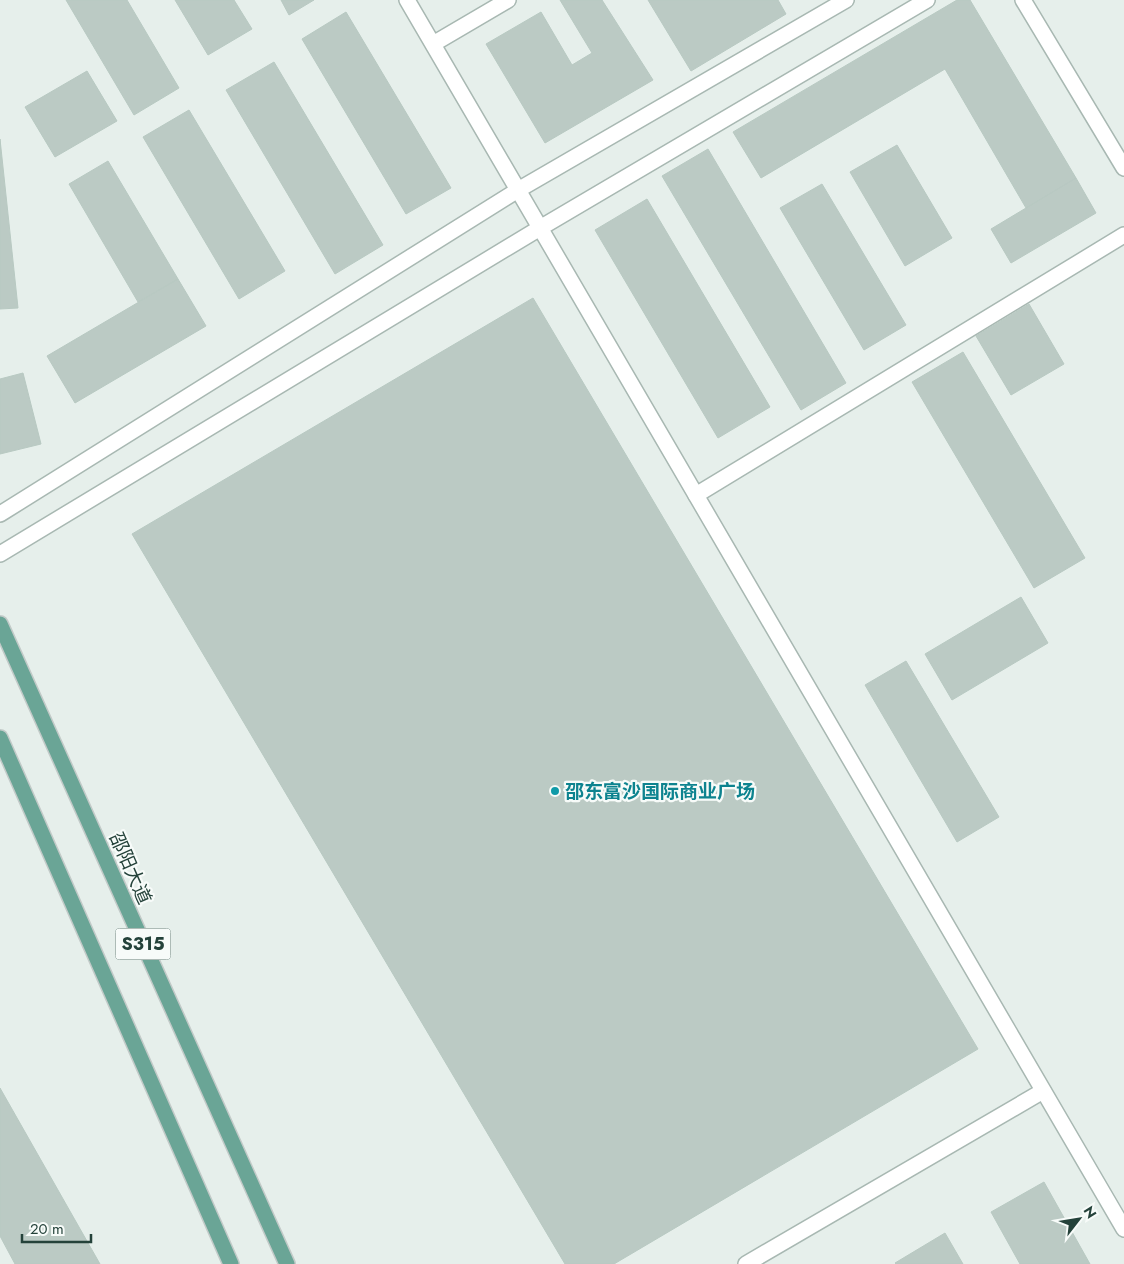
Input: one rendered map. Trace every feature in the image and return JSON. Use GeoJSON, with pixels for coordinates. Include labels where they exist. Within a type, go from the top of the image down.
{"type":"FeatureCollection","features":[{"type":"Feature","properties":{"kind":"main road","name":"邵阳大道"},"geometry":{"type":"LineString","coordinates":[[0,624],[287,1264]]}},
{"type":"Feature","properties":{"kind":"main road","name":"S315"},"geometry":{"type":"LineString","coordinates":[[0,738],[231,1264]]}},
{"type":"Feature","properties":{"kind":"street"},"geometry":{"type":"LineString","coordinates":[[407,0],[1124,1230]]}},
{"type":"Feature","properties":{"kind":"street"},"geometry":{"type":"LineString","coordinates":[[433,44],[508,0]]}},
{"type":"Feature","properties":{"kind":"street"},"geometry":{"type":"LineString","coordinates":[[0,514],[518,190],[846,0]]}},
{"type":"Feature","properties":{"kind":"street"},"geometry":{"type":"LineString","coordinates":[[0,554],[540,228],[927,0]]}},
{"type":"Feature","properties":{"kind":"street"},"geometry":{"type":"LineString","coordinates":[[1023,0],[1124,168]]}},
{"type":"Feature","properties":{"kind":"street"},"geometry":{"type":"LineString","coordinates":[[696,495],[1124,235]]}},
{"type":"Feature","properties":{"kind":"street"},"geometry":{"type":"LineString","coordinates":[[746,1264],[1042,1091]]}},
{"type":"Feature","properties":{"kind":"building"},"geometry":{"type":"Polygon","coordinates":[[[66,0],[127,0],[179,88],[134,115],[66,0]]]}},
{"type":"Feature","properties":{"kind":"building"},"geometry":{"type":"Polygon","coordinates":[[[175,0],[234,0],[252,29],[208,55],[175,0]]]}},
{"type":"Feature","properties":{"kind":"building"},"geometry":{"type":"Polygon","coordinates":[[[281,0],[314,0],[289,15],[281,0]]]}},
{"type":"Feature","properties":{"kind":"building"},"geometry":{"type":"Polygon","coordinates":[[[560,0],[602,0],[653,80],[545,143],[486,44],[541,12],[572,65],[592,53],[560,0]]]}},
{"type":"Feature","properties":{"kind":"building"},"geometry":{"type":"Polygon","coordinates":[[[648,0],[778,0],[786,14],[691,71],[648,0]]]}},
{"type":"Feature","properties":{"kind":"building"},"geometry":{"type":"Polygon","coordinates":[[[957,0],[970,0],[1076,178],[1026,208],[945,69],[761,178],[733,132],[957,0]]]}},
{"type":"Feature","properties":{"kind":"building"},"geometry":{"type":"Polygon","coordinates":[[[346,12],[451,188],[406,214],[302,39],[346,12]]]}},
{"type":"Feature","properties":{"kind":"building"},"geometry":{"type":"Polygon","coordinates":[[[274,62],[383,245],[335,274],[226,90],[274,62]]]}},
{"type":"Feature","properties":{"kind":"building"},"geometry":{"type":"Polygon","coordinates":[[[87,71],[117,121],[55,157],[25,107],[87,71]]]}},
{"type":"Feature","properties":{"kind":"building"},"geometry":{"type":"Polygon","coordinates":[[[189,110],[285,271],[239,299],[143,137],[189,110]]]}},
{"type":"Feature","properties":{"kind":"building"},"geometry":{"type":"Polygon","coordinates":[[[0,139],[18,308],[0,309],[0,139]]]}},
{"type":"Feature","properties":{"kind":"building"},"geometry":{"type":"Polygon","coordinates":[[[897,145],[952,238],[905,266],[850,172],[897,145]]]}},
{"type":"Feature","properties":{"kind":"building"},"geometry":{"type":"Polygon","coordinates":[[[708,149],[846,383],[801,410],[662,176],[708,149]]]}},
{"type":"Feature","properties":{"kind":"building"},"geometry":{"type":"Polygon","coordinates":[[[108,161],[178,279],[138,302],[69,184],[108,161]]]}},
{"type":"Feature","properties":{"kind":"building"},"geometry":{"type":"Polygon","coordinates":[[[1076,178],[1096,213],[1011,263],[991,229],[1076,178]]]}},
{"type":"Feature","properties":{"kind":"building"},"geometry":{"type":"Polygon","coordinates":[[[822,184],[906,325],[864,350],[780,208],[822,184]]]}},
{"type":"Feature","properties":{"kind":"building"},"geometry":{"type":"Polygon","coordinates":[[[647,199],[770,407],[718,438],[595,230],[647,199]]]}},
{"type":"Feature","properties":{"kind":"building"},"geometry":{"type":"Polygon","coordinates":[[[178,279],[206,326],[75,403],[47,356],[178,279]]]}},
{"type":"Feature","properties":{"kind":"building","name":"邵东富沙国际商业广场"},"geometry":{"type":"Polygon","coordinates":[[[533,298],[978,1049],[614,1264],[565,1264],[132,534],[533,298]]]}},
{"type":"Feature","properties":{"kind":"building"},"geometry":{"type":"Polygon","coordinates":[[[1029,304],[1064,364],[1011,395],[976,336],[1029,304]]]}},
{"type":"Feature","properties":{"kind":"building"},"geometry":{"type":"Polygon","coordinates":[[[963,352],[1085,558],[1034,588],[912,382],[963,352]]]}},
{"type":"Feature","properties":{"kind":"building"},"geometry":{"type":"Polygon","coordinates":[[[23,373],[41,444],[0,454],[0,379],[23,373]]]}},
{"type":"Feature","properties":{"kind":"building"},"geometry":{"type":"Polygon","coordinates":[[[1021,597],[1048,643],[952,700],[925,654],[1021,597]]]}},
{"type":"Feature","properties":{"kind":"building"},"geometry":{"type":"Polygon","coordinates":[[[906,661],[999,817],[957,842],[865,685],[906,661]]]}},
{"type":"Feature","properties":{"kind":"building"},"geometry":{"type":"Polygon","coordinates":[[[0,1088],[100,1264],[15,1264],[0,1236],[0,1088]]]}},
{"type":"Feature","properties":{"kind":"building"},"geometry":{"type":"Polygon","coordinates":[[[1044,1182],[1090,1264],[1020,1264],[991,1212],[1044,1182]]]}},
{"type":"Feature","properties":{"kind":"building"},"geometry":{"type":"Polygon","coordinates":[[[945,1233],[963,1264],[895,1263],[945,1233]]]}},
{"type":"Feature","properties":{"kind":"place","name":"邵东富沙国际商业广场"},"geometry":{"type":"Point","coordinates":[555,791]}}]}
